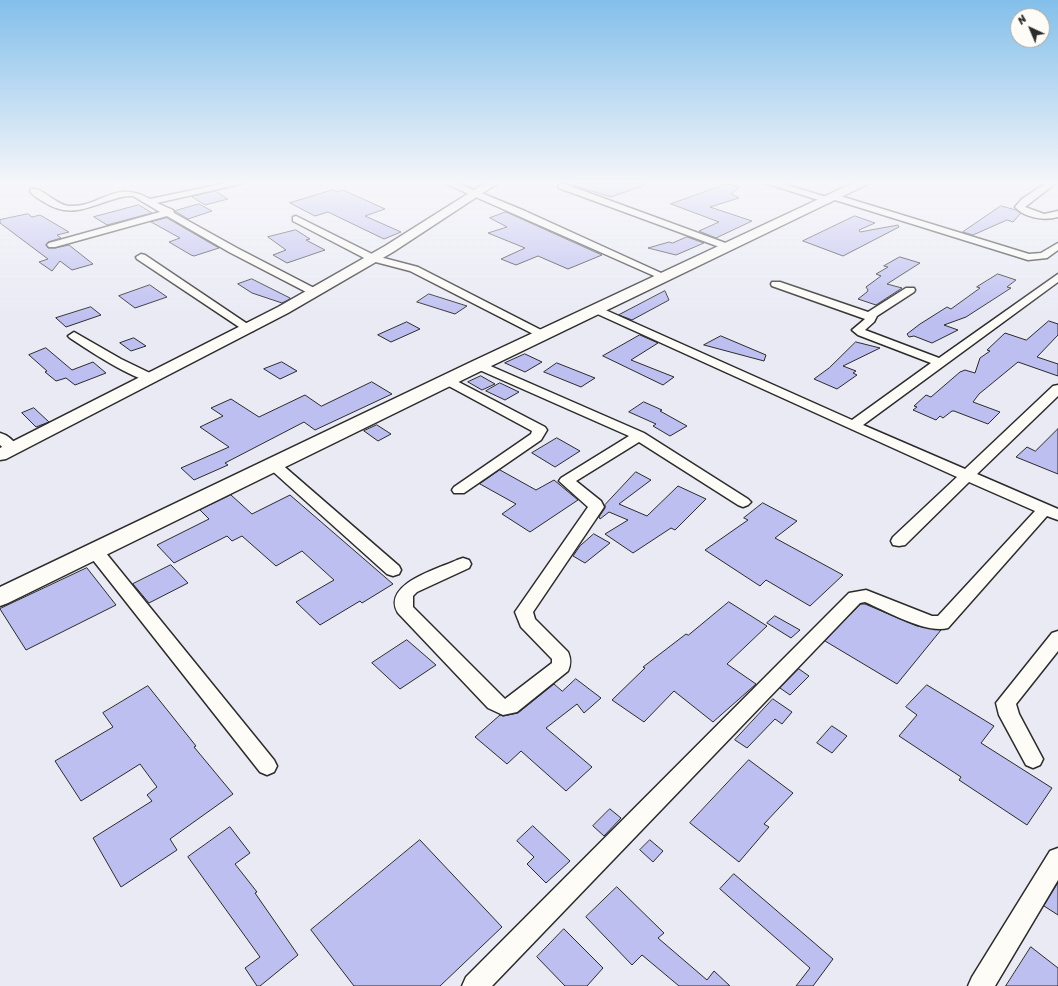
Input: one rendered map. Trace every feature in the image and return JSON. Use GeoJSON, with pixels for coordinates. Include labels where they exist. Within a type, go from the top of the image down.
{"type":"FeatureCollection","features":[{"type":"Feature","properties":{"kind":"main road"},"geometry":{"type":"LineString","coordinates":[[0,596],[479,365],[766,229]]}},
{"type":"Feature","properties":{"kind":"street"},"geometry":{"type":"LineString","coordinates":[[52,245],[109,229]]}},
{"type":"Feature","properties":{"kind":"street"},"geometry":{"type":"LineString","coordinates":[[198,229],[233,250],[314,292]]}},
{"type":"Feature","properties":{"kind":"street"},"geometry":{"type":"LineString","coordinates":[[316,229],[372,258],[414,269],[542,335]]}},
{"type":"Feature","properties":{"kind":"street"},"geometry":{"type":"LineString","coordinates":[[0,455],[249,329],[419,229]]}},
{"type":"Feature","properties":{"kind":"street"},"geometry":{"type":"LineString","coordinates":[[558,229],[665,277]]}},
{"type":"Feature","properties":{"kind":"street"},"geometry":{"type":"LineString","coordinates":[[679,229],[728,247]]}},
{"type":"Feature","properties":{"kind":"street"},"geometry":{"type":"LineString","coordinates":[[934,229],[1024,256],[1038,258],[1058,246]]}},
{"type":"Feature","properties":{"kind":"street"},"geometry":{"type":"LineString","coordinates":[[1045,255],[1058,259]]}},
{"type":"Feature","properties":{"kind":"street"},"geometry":{"type":"LineString","coordinates":[[140,258],[249,329]]}},
{"type":"Feature","properties":{"kind":"street"},"geometry":{"type":"LineString","coordinates":[[853,426],[942,363],[1058,277]]}},
{"type":"Feature","properties":{"kind":"street"},"geometry":{"type":"LineString","coordinates":[[776,284],[871,317]]}},
{"type":"Feature","properties":{"kind":"street"},"geometry":{"type":"LineString","coordinates":[[910,290],[874,312],[871,317],[858,329],[858,331],[942,363]]}},
{"type":"Feature","properties":{"kind":"street"},"geometry":{"type":"LineString","coordinates":[[475,986],[855,597],[866,596],[930,622],[942,623],[1051,512],[853,426],[597,310]]}},
{"type":"Feature","properties":{"kind":"street"},"geometry":{"type":"LineString","coordinates":[[74,336],[117,362],[150,378]]}},
{"type":"Feature","properties":{"kind":"street"},"geometry":{"type":"LineString","coordinates":[[479,365],[639,436],[743,502]]}},
{"type":"Feature","properties":{"kind":"street"},"geometry":{"type":"LineString","coordinates":[[449,380],[540,430],[536,437],[459,490]]}},
{"type":"Feature","properties":{"kind":"street"},"geometry":{"type":"LineString","coordinates":[[899,541],[966,475],[1058,389]]}},
{"type":"Feature","properties":{"kind":"street"},"geometry":{"type":"LineString","coordinates":[[463,564],[411,588],[405,594],[404,609],[495,702],[503,707],[510,706],[561,666],[561,657],[527,622],[524,612],[596,507],[596,504],[566,481],[639,436]]}},
{"type":"Feature","properties":{"kind":"street"},"geometry":{"type":"LineString","coordinates":[[0,437],[13,449]]}},
{"type":"Feature","properties":{"kind":"street"},"geometry":{"type":"LineString","coordinates":[[274,465],[393,570]]}},
{"type":"Feature","properties":{"kind":"street"},"geometry":{"type":"LineString","coordinates":[[95,551],[267,766]]}},
{"type":"Feature","properties":{"kind":"street"},"geometry":{"type":"LineString","coordinates":[[1033,759],[1008,715],[1006,703],[1058,638]]}},
{"type":"Feature","properties":{"kind":"street"},"geometry":{"type":"LineString","coordinates":[[981,986],[1058,859]]}},
{"type":"Feature","properties":{"kind":"building"},"geometry":{"type":"Polygon","coordinates":[[[8,229],[64,229],[69,232],[57,235],[61,238],[48,242],[46,245],[48,248],[69,245],[93,264],[72,270],[60,261],[52,271],[39,262],[48,259],[8,229]]]}},
{"type":"Feature","properties":{"kind":"building"},"geometry":{"type":"Polygon","coordinates":[[[164,229],[186,229],[219,248],[194,256],[169,242],[180,238],[164,229]]]}},
{"type":"Feature","properties":{"kind":"building"},"geometry":{"type":"Polygon","coordinates":[[[363,229],[394,229],[401,232],[384,239],[363,229]]]}},
{"type":"Feature","properties":{"kind":"building"},"geometry":{"type":"Polygon","coordinates":[[[501,229],[544,229],[602,255],[568,269],[538,256],[516,265],[501,259],[525,248],[488,233],[501,229]]]}},
{"type":"Feature","properties":{"kind":"building"},"geometry":{"type":"Polygon","coordinates":[[[703,229],[735,229],[716,238],[699,231],[703,229]]]}},
{"type":"Feature","properties":{"kind":"building"},"geometry":{"type":"Polygon","coordinates":[[[828,229],[861,229],[859,230],[860,232],[876,229],[895,229],[843,256],[803,241],[828,229]]]}},
{"type":"Feature","properties":{"kind":"building"},"geometry":{"type":"Polygon","coordinates":[[[967,229],[987,229],[973,235],[963,232],[967,229]]]}},
{"type":"Feature","properties":{"kind":"building"},"geometry":{"type":"Polygon","coordinates":[[[296,230],[310,239],[306,240],[325,250],[287,263],[273,255],[286,250],[268,237],[296,230]]]}},
{"type":"Feature","properties":{"kind":"building"},"geometry":{"type":"Polygon","coordinates":[[[687,237],[704,243],[676,255],[648,248],[669,242],[672,243],[687,237]]]}},
{"type":"Feature","properties":{"kind":"building"},"geometry":{"type":"Polygon","coordinates":[[[900,257],[920,263],[887,284],[902,288],[876,305],[858,299],[867,292],[868,290],[866,287],[881,276],[876,274],[888,267],[884,266],[900,257]]]}},
{"type":"Feature","properties":{"kind":"building"},"geometry":{"type":"Polygon","coordinates":[[[998,274],[1016,280],[1007,287],[1011,288],[966,317],[944,325],[958,330],[932,343],[914,336],[909,337],[907,334],[920,324],[947,307],[951,309],[980,288],[977,287],[998,274]]]}},
{"type":"Feature","properties":{"kind":"building"},"geometry":{"type":"Polygon","coordinates":[[[252,279],[290,299],[282,303],[252,293],[238,284],[252,279]]]}},
{"type":"Feature","properties":{"kind":"building"},"geometry":{"type":"Polygon","coordinates":[[[150,285],[167,297],[135,308],[119,296],[150,285]]]}},
{"type":"Feature","properties":{"kind":"building"},"geometry":{"type":"Polygon","coordinates":[[[665,291],[669,300],[632,320],[619,315],[665,291]]]}},
{"type":"Feature","properties":{"kind":"building"},"geometry":{"type":"Polygon","coordinates":[[[429,294],[467,306],[455,314],[417,302],[429,294]]]}},
{"type":"Feature","properties":{"kind":"building"},"geometry":{"type":"Polygon","coordinates":[[[91,307],[101,315],[66,327],[56,318],[91,307]]]}},
{"type":"Feature","properties":{"kind":"building"},"geometry":{"type":"Polygon","coordinates":[[[1049,321],[1058,324],[1058,335],[1037,357],[1058,364],[1058,376],[1018,362],[979,394],[973,402],[1000,412],[988,424],[954,411],[943,418],[940,416],[936,420],[913,410],[917,407],[914,406],[926,395],[931,397],[960,372],[965,370],[975,373],[980,358],[990,351],[987,350],[1005,333],[1026,340],[1049,321]]]}},
{"type":"Feature","properties":{"kind":"building"},"geometry":{"type":"Polygon","coordinates":[[[407,322],[420,329],[391,342],[378,335],[407,322]]]}},
{"type":"Feature","properties":{"kind":"building"},"geometry":{"type":"Polygon","coordinates":[[[640,335],[658,343],[631,360],[674,377],[663,385],[603,356],[640,335]]]}},
{"type":"Feature","properties":{"kind":"building"},"geometry":{"type":"Polygon","coordinates":[[[721,336],[766,355],[764,361],[704,345],[721,336]]]}},
{"type":"Feature","properties":{"kind":"building"},"geometry":{"type":"Polygon","coordinates":[[[134,338],[146,346],[131,351],[120,343],[134,338]]]}},
{"type":"Feature","properties":{"kind":"building"},"geometry":{"type":"Polygon","coordinates":[[[856,342],[880,348],[843,366],[856,371],[853,373],[857,375],[837,389],[814,379],[829,368],[856,342]]]}},
{"type":"Feature","properties":{"kind":"building"},"geometry":{"type":"Polygon","coordinates":[[[46,348],[72,370],[93,362],[106,373],[75,385],[66,378],[56,381],[29,355],[46,348]]]}},
{"type":"Feature","properties":{"kind":"building"},"geometry":{"type":"Polygon","coordinates":[[[525,354],[542,362],[525,372],[505,363],[525,354]]]}},
{"type":"Feature","properties":{"kind":"building"},"geometry":{"type":"Polygon","coordinates":[[[282,362],[297,371],[280,379],[264,369],[282,362]]]}},
{"type":"Feature","properties":{"kind":"building"},"geometry":{"type":"Polygon","coordinates":[[[557,363],[595,378],[581,387],[544,372],[557,363]]]}},
{"type":"Feature","properties":{"kind":"building"},"geometry":{"type":"Polygon","coordinates":[[[481,376],[495,384],[482,390],[468,382],[481,376]]]}},
{"type":"Feature","properties":{"kind":"building"},"geometry":{"type":"Polygon","coordinates":[[[372,382],[392,394],[315,430],[304,422],[225,463],[228,465],[194,480],[181,468],[229,447],[200,427],[223,416],[211,408],[231,399],[259,417],[305,395],[321,406],[372,382]]]}},
{"type":"Feature","properties":{"kind":"building"},"geometry":{"type":"Polygon","coordinates":[[[500,383],[519,392],[505,400],[486,391],[500,383]]]}},
{"type":"Feature","properties":{"kind":"building"},"geometry":{"type":"Polygon","coordinates":[[[644,402],[662,410],[660,411],[687,426],[670,436],[653,426],[656,424],[629,412],[644,402]]]}},
{"type":"Feature","properties":{"kind":"building"},"geometry":{"type":"Polygon","coordinates":[[[34,408],[49,422],[36,427],[22,413],[34,408]]]}},
{"type":"Feature","properties":{"kind":"building"},"geometry":{"type":"Polygon","coordinates":[[[377,425],[391,434],[378,441],[364,431],[377,425]]]}},
{"type":"Feature","properties":{"kind":"building"},"geometry":{"type":"Polygon","coordinates":[[[1058,429],[1058,474],[1016,457],[1027,447],[1035,451],[1058,429]]]}},
{"type":"Feature","properties":{"kind":"building"},"geometry":{"type":"Polygon","coordinates":[[[557,438],[580,451],[555,467],[532,453],[557,438]]]}},
{"type":"Feature","properties":{"kind":"building"},"geometry":{"type":"Polygon","coordinates":[[[500,470],[536,490],[554,480],[578,500],[530,532],[502,514],[516,504],[480,484],[500,470]]]}},
{"type":"Feature","properties":{"kind":"building"},"geometry":{"type":"Polygon","coordinates":[[[636,472],[651,480],[619,504],[647,516],[678,486],[706,499],[675,530],[671,528],[633,553],[605,534],[628,520],[609,512],[600,519],[599,517],[605,508],[605,505],[636,472]]]}},
{"type":"Feature","properties":{"kind":"building"},"geometry":{"type":"Polygon","coordinates":[[[231,495],[252,514],[290,495],[393,584],[362,603],[360,601],[320,625],[296,602],[334,580],[302,551],[276,566],[242,536],[232,541],[227,536],[174,563],[157,545],[209,519],[200,510],[231,495]]]}},
{"type":"Feature","properties":{"kind":"building"},"geometry":{"type":"Polygon","coordinates":[[[763,503],[797,521],[775,538],[843,575],[810,606],[766,580],[760,586],[705,550],[748,520],[744,518],[763,503]]]}},
{"type":"Feature","properties":{"kind":"building"},"geometry":{"type":"Polygon","coordinates":[[[594,534],[610,543],[585,563],[573,556],[580,546],[594,534]]]}},
{"type":"Feature","properties":{"kind":"building"},"geometry":{"type":"Polygon","coordinates":[[[171,565],[188,583],[149,603],[133,584],[171,565]]]}},
{"type":"Feature","properties":{"kind":"building"},"geometry":{"type":"Polygon","coordinates":[[[87,568],[116,605],[26,650],[0,609],[87,568]]]}},
{"type":"Feature","properties":{"kind":"building"},"geometry":{"type":"Polygon","coordinates":[[[729,602],[767,626],[727,664],[756,684],[713,722],[674,691],[644,722],[612,700],[645,668],[643,667],[686,634],[688,635],[729,602]]]}},
{"type":"Feature","properties":{"kind":"building"},"geometry":{"type":"Polygon","coordinates":[[[861,604],[865,604],[917,626],[941,630],[897,684],[825,641],[861,604]]]}},
{"type":"Feature","properties":{"kind":"building"},"geometry":{"type":"Polygon","coordinates":[[[775,616],[800,630],[791,638],[767,623],[775,616]]]}},
{"type":"Feature","properties":{"kind":"building"},"geometry":{"type":"Polygon","coordinates":[[[407,640],[436,665],[400,689],[372,663],[407,640]]]}},
{"type":"Feature","properties":{"kind":"building"},"geometry":{"type":"Polygon","coordinates":[[[799,669],[809,676],[790,695],[780,688],[799,669]]]}},
{"type":"Feature","properties":{"kind":"building"},"geometry":{"type":"Polygon","coordinates":[[[576,679],[601,698],[584,713],[577,704],[546,728],[592,767],[566,791],[521,751],[507,764],[475,737],[500,715],[503,716],[518,713],[554,684],[562,691],[576,679]]]}},
{"type":"Feature","properties":{"kind":"building"},"geometry":{"type":"Polygon","coordinates":[[[927,685],[994,726],[981,743],[1052,788],[1027,825],[959,780],[961,777],[899,736],[917,715],[906,707],[927,685]]]}},
{"type":"Feature","properties":{"kind":"building"},"geometry":{"type":"Polygon","coordinates":[[[148,686],[196,746],[194,747],[233,794],[170,839],[177,850],[121,887],[93,838],[152,801],[147,795],[157,787],[140,764],[81,801],[55,761],[113,727],[103,713],[148,686]]]}},
{"type":"Feature","properties":{"kind":"building"},"geometry":{"type":"Polygon","coordinates":[[[773,699],[792,712],[782,724],[775,719],[747,748],[735,740],[773,699]]]}},
{"type":"Feature","properties":{"kind":"building"},"geometry":{"type":"Polygon","coordinates":[[[832,726],[847,736],[832,753],[817,743],[832,726]]]}},
{"type":"Feature","properties":{"kind":"building"},"geometry":{"type":"Polygon","coordinates":[[[749,760],[793,793],[764,824],[769,827],[739,862],[690,823],[749,760]]]}},
{"type":"Feature","properties":{"kind":"building"},"geometry":{"type":"Polygon","coordinates":[[[610,809],[621,818],[604,836],[593,826],[610,809]]]}},
{"type":"Feature","properties":{"kind":"building"},"geometry":{"type":"Polygon","coordinates":[[[533,826],[570,861],[546,883],[527,864],[534,857],[517,841],[533,826]]]}},
{"type":"Feature","properties":{"kind":"building"},"geometry":{"type":"Polygon","coordinates":[[[230,827],[250,853],[235,864],[257,892],[255,893],[298,955],[260,986],[257,986],[245,968],[260,957],[188,857],[230,827]]]}},
{"type":"Feature","properties":{"kind":"building"},"geometry":{"type":"Polygon","coordinates":[[[420,840],[502,927],[440,986],[354,986],[311,930],[420,840]]]}},
{"type":"Feature","properties":{"kind":"building"},"geometry":{"type":"Polygon","coordinates":[[[650,840],[663,851],[653,862],[640,850],[650,840]]]}},
{"type":"Feature","properties":{"kind":"building"},"geometry":{"type":"Polygon","coordinates":[[[734,874],[833,959],[813,986],[796,986],[810,968],[720,889],[734,874]]]}},
{"type":"Feature","properties":{"kind":"building"},"geometry":{"type":"Polygon","coordinates":[[[1058,883],[1058,915],[1044,906],[1058,883]]]}},
{"type":"Feature","properties":{"kind":"building"},"geometry":{"type":"Polygon","coordinates":[[[617,887],[664,933],[658,938],[707,980],[714,971],[730,986],[679,986],[642,955],[632,965],[586,917],[617,887]]]}},
{"type":"Feature","properties":{"kind":"building"},"geometry":{"type":"Polygon","coordinates":[[[564,929],[603,968],[587,986],[565,986],[537,957],[564,929]]]}},
{"type":"Feature","properties":{"kind":"building"},"geometry":{"type":"Polygon","coordinates":[[[1031,947],[1058,968],[1058,986],[1006,986],[1031,947]]]}}]}
